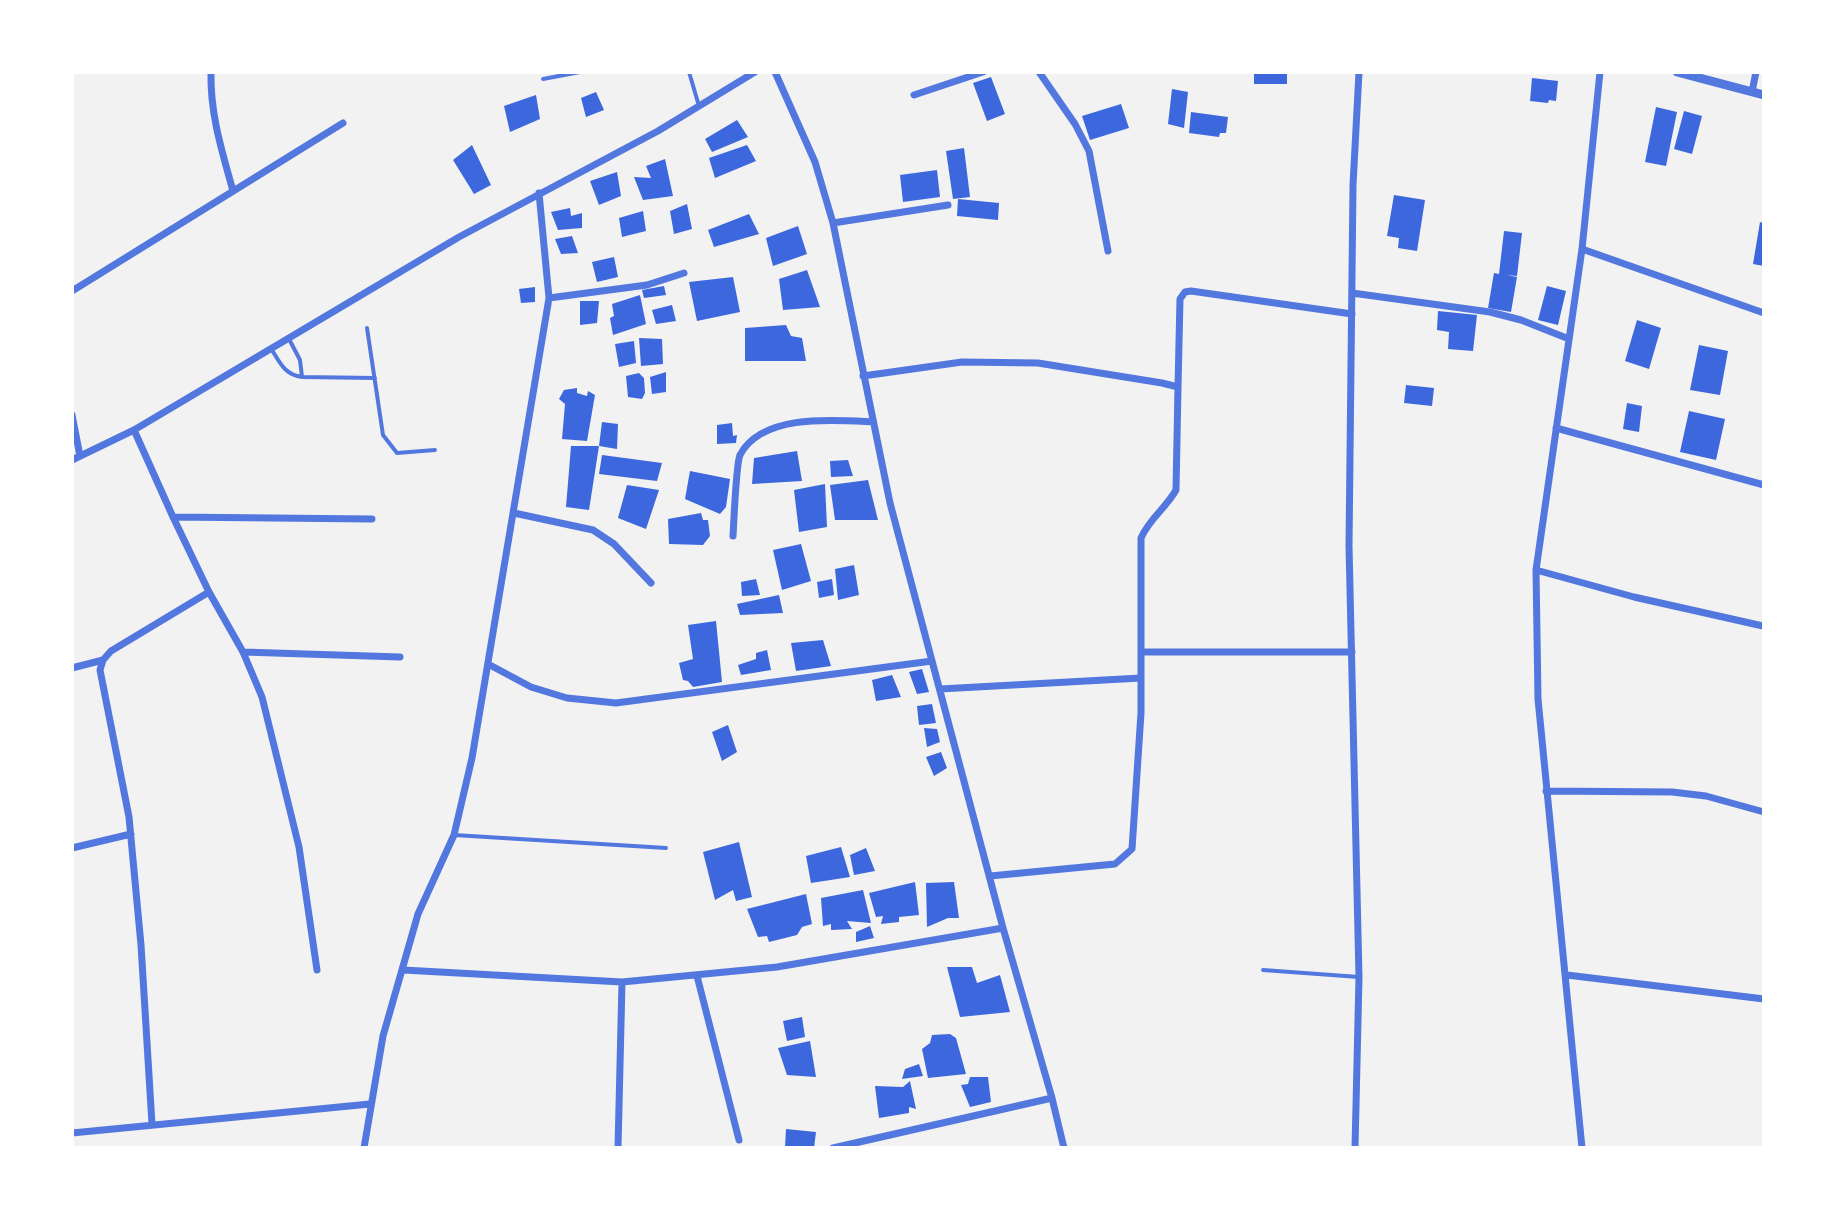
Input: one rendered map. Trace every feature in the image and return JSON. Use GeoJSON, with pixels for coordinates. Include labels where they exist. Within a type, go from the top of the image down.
{"type":"FeatureCollection","features":[{"type":"Feature","properties":{"kind":"street"},"geometry":{"type":"LineString","coordinates":[[211,72],[211,100],[217,136],[233,191]]}},
{"type":"Feature","properties":{"kind":"street"},"geometry":{"type":"LineString","coordinates":[[72,415],[76,458],[134,430],[459,237],[658,131],[755,72]]}},
{"type":"Feature","properties":{"kind":"street"},"geometry":{"type":"LineString","coordinates":[[775,72],[815,162],[833,223],[890,503],[1064,1148]]}},
{"type":"Feature","properties":{"kind":"street"},"geometry":{"type":"LineString","coordinates":[[914,95],[983,72]]}},
{"type":"Feature","properties":{"kind":"street"},"geometry":{"type":"LineString","coordinates":[[1039,72],[1075,124],[1089,151],[1108,251]]}},
{"type":"Feature","properties":{"kind":"street"},"geometry":{"type":"LineString","coordinates":[[1355,1148],[1359,977],[1349,546],[1353,185],[1359,72]]}},
{"type":"Feature","properties":{"kind":"street"},"geometry":{"type":"LineString","coordinates":[[1582,1148],[1538,699],[1536,570],[1582,249],[1600,72]]}},
{"type":"Feature","properties":{"kind":"street"},"geometry":{"type":"LineString","coordinates":[[1677,72],[1764,95]]}},
{"type":"Feature","properties":{"kind":"street"},"geometry":{"type":"LineString","coordinates":[[1752,92],[1756,72]]}},
{"type":"Feature","properties":{"kind":"street"},"geometry":{"type":"LineString","coordinates":[[72,291],[343,123]]}},
{"type":"Feature","properties":{"kind":"street"},"geometry":{"type":"LineString","coordinates":[[364,1148],[383,1036],[418,914],[454,835],[472,758],[549,298],[539,193]]}},
{"type":"Feature","properties":{"kind":"street"},"geometry":{"type":"LineString","coordinates":[[833,223],[948,205]]}},
{"type":"Feature","properties":{"kind":"street"},"geometry":{"type":"LineString","coordinates":[[1582,249],[1764,313]]}},
{"type":"Feature","properties":{"kind":"street"},"geometry":{"type":"LineString","coordinates":[[549,298],[647,285],[684,273]]}},
{"type":"Feature","properties":{"kind":"street"},"geometry":{"type":"LineString","coordinates":[[990,876],[1115,864],[1132,849],[1141,678],[1141,538],[1147,523],[1170,501],[1176,490],[1180,299],[1185,292],[1352,314]]}},
{"type":"Feature","properties":{"kind":"street"},"geometry":{"type":"LineString","coordinates":[[1352,293],[1490,312],[1521,320],[1569,339]]}},
{"type":"Feature","properties":{"kind":"street"},"geometry":{"type":"LineString","coordinates":[[863,376],[962,362],[1038,363],[1178,387]]}},
{"type":"Feature","properties":{"kind":"street"},"geometry":{"type":"LineString","coordinates":[[733,536],[740,456],[758,437],[782,426],[812,419],[873,422]]}},
{"type":"Feature","properties":{"kind":"street"},"geometry":{"type":"LineString","coordinates":[[1556,428],[1764,485]]}},
{"type":"Feature","properties":{"kind":"street"},"geometry":{"type":"LineString","coordinates":[[134,430],[173,517],[209,592],[243,652],[262,697],[299,847],[317,970]]}},
{"type":"Feature","properties":{"kind":"street"},"geometry":{"type":"LineString","coordinates":[[514,513],[593,530],[614,544],[651,583]]}},
{"type":"Feature","properties":{"kind":"street"},"geometry":{"type":"LineString","coordinates":[[173,517],[372,519]]}},
{"type":"Feature","properties":{"kind":"street"},"geometry":{"type":"LineString","coordinates":[[1536,570],[1634,597],[1763,626]]}},
{"type":"Feature","properties":{"kind":"street"},"geometry":{"type":"LineString","coordinates":[[152,1124],[131,834],[100,670],[103,660],[111,651],[209,592]]}},
{"type":"Feature","properties":{"kind":"street"},"geometry":{"type":"LineString","coordinates":[[243,652],[400,657]]}},
{"type":"Feature","properties":{"kind":"street"},"geometry":{"type":"LineString","coordinates":[[1141,652],[1352,652]]}},
{"type":"Feature","properties":{"kind":"street"},"geometry":{"type":"LineString","coordinates":[[72,668],[103,660]]}},
{"type":"Feature","properties":{"kind":"street"},"geometry":{"type":"LineString","coordinates":[[488,664],[531,687],[567,698],[616,703],[932,661]]}},
{"type":"Feature","properties":{"kind":"street"},"geometry":{"type":"LineString","coordinates":[[940,689],[1141,678]]}},
{"type":"Feature","properties":{"kind":"street"},"geometry":{"type":"LineString","coordinates":[[1546,791],[1672,792],[1706,796],[1764,812]]}},
{"type":"Feature","properties":{"kind":"street"},"geometry":{"type":"LineString","coordinates":[[72,848],[131,834]]}},
{"type":"Feature","properties":{"kind":"street"},"geometry":{"type":"LineString","coordinates":[[403,970],[622,982],[777,967],[1003,928]]}},
{"type":"Feature","properties":{"kind":"street"},"geometry":{"type":"LineString","coordinates":[[1567,975],[1764,999]]}},
{"type":"Feature","properties":{"kind":"street"},"geometry":{"type":"LineString","coordinates":[[697,976],[739,1140]]}},
{"type":"Feature","properties":{"kind":"street"},"geometry":{"type":"LineString","coordinates":[[618,1148],[622,982]]}},
{"type":"Feature","properties":{"kind":"street"},"geometry":{"type":"LineString","coordinates":[[833,1148],[1052,1098]]}},
{"type":"Feature","properties":{"kind":"street"},"geometry":{"type":"LineString","coordinates":[[72,1133],[370,1104]]}},
{"type":"Feature","properties":{"kind":"lane"},"geometry":{"type":"LineString","coordinates":[[543,79],[580,72]]}},
{"type":"Feature","properties":{"kind":"lane"},"geometry":{"type":"LineString","coordinates":[[689,72],[699,106]]}},
{"type":"Feature","properties":{"kind":"lane"},"geometry":{"type":"LineString","coordinates":[[367,328],[383,435],[397,453],[435,450]]}},
{"type":"Feature","properties":{"kind":"lane"},"geometry":{"type":"LineString","coordinates":[[289,339],[300,360],[302,377]]}},
{"type":"Feature","properties":{"kind":"lane"},"geometry":{"type":"LineString","coordinates":[[272,350],[282,368],[292,376],[375,378]]}},
{"type":"Feature","properties":{"kind":"lane"},"geometry":{"type":"LineString","coordinates":[[454,835],[666,848]]}},
{"type":"Feature","properties":{"kind":"lane"},"geometry":{"type":"LineString","coordinates":[[1263,970],[1359,977]]}},
{"type":"Feature","properties":{"kind":"building"},"geometry":{"type":"Polygon","coordinates":[[[1254,72],[1287,72],[1287,84],[1254,84],[1254,72]]]}},
{"type":"Feature","properties":{"kind":"building"},"geometry":{"type":"Polygon","coordinates":[[[991,77],[1005,114],[987,121],[973,83],[991,77]]]}},
{"type":"Feature","properties":{"kind":"building"},"geometry":{"type":"Polygon","coordinates":[[[1532,78],[1558,81],[1556,101],[1530,101],[1532,78]]]}},
{"type":"Feature","properties":{"kind":"building"},"geometry":{"type":"Polygon","coordinates":[[[1172,89],[1188,92],[1184,128],[1168,124],[1172,89]]]}},
{"type":"Feature","properties":{"kind":"building"},"geometry":{"type":"Polygon","coordinates":[[[596,92],[604,110],[586,117],[581,98],[596,92]]]}},
{"type":"Feature","properties":{"kind":"building"},"geometry":{"type":"Polygon","coordinates":[[[536,95],[540,119],[510,132],[504,106],[536,95]]]}},
{"type":"Feature","properties":{"kind":"building"},"geometry":{"type":"Polygon","coordinates":[[[1121,104],[1129,128],[1090,140],[1082,116],[1121,104]]]}},
{"type":"Feature","properties":{"kind":"building"},"geometry":{"type":"Polygon","coordinates":[[[1656,107],[1677,112],[1666,166],[1645,162],[1656,107]]]}},
{"type":"Feature","properties":{"kind":"building"},"geometry":{"type":"Polygon","coordinates":[[[1684,111],[1702,116],[1692,154],[1674,149],[1684,111]]]}},
{"type":"Feature","properties":{"kind":"building"},"geometry":{"type":"Polygon","coordinates":[[[1191,112],[1228,117],[1226,133],[1220,133],[1219,137],[1189,133],[1191,112]]]}},
{"type":"Feature","properties":{"kind":"building"},"geometry":{"type":"Polygon","coordinates":[[[737,120],[748,137],[712,152],[705,139],[737,120]]]}},
{"type":"Feature","properties":{"kind":"building"},"geometry":{"type":"Polygon","coordinates":[[[472,145],[491,185],[474,194],[453,160],[472,145]]]}},
{"type":"Feature","properties":{"kind":"building"},"geometry":{"type":"Polygon","coordinates":[[[747,145],[756,161],[715,178],[709,158],[747,145]]]}},
{"type":"Feature","properties":{"kind":"building"},"geometry":{"type":"Polygon","coordinates":[[[964,148],[970,197],[953,199],[946,151],[964,148]]]}},
{"type":"Feature","properties":{"kind":"building"},"geometry":{"type":"Polygon","coordinates":[[[665,159],[673,196],[643,200],[634,177],[651,178],[646,166],[665,159]]]}},
{"type":"Feature","properties":{"kind":"building"},"geometry":{"type":"Polygon","coordinates":[[[937,170],[940,197],[903,202],[900,175],[937,170]]]}},
{"type":"Feature","properties":{"kind":"building"},"geometry":{"type":"Polygon","coordinates":[[[617,172],[621,196],[599,205],[590,181],[617,172]]]}},
{"type":"Feature","properties":{"kind":"building"},"geometry":{"type":"Polygon","coordinates":[[[1394,195],[1425,200],[1417,251],[1398,248],[1399,238],[1387,236],[1394,195]]]}},
{"type":"Feature","properties":{"kind":"building"},"geometry":{"type":"Polygon","coordinates":[[[958,199],[999,203],[998,220],[957,216],[958,199]]]}},
{"type":"Feature","properties":{"kind":"building"},"geometry":{"type":"Polygon","coordinates":[[[687,204],[692,229],[674,234],[670,211],[687,204]]]}},
{"type":"Feature","properties":{"kind":"building"},"geometry":{"type":"Polygon","coordinates":[[[570,208],[571,216],[582,213],[582,228],[558,230],[551,212],[570,208]]]}},
{"type":"Feature","properties":{"kind":"building"},"geometry":{"type":"Polygon","coordinates":[[[643,211],[646,231],[622,237],[619,218],[643,211]]]}},
{"type":"Feature","properties":{"kind":"building"},"geometry":{"type":"Polygon","coordinates":[[[749,214],[759,234],[714,247],[708,230],[749,214]]]}},
{"type":"Feature","properties":{"kind":"building"},"geometry":{"type":"Polygon","coordinates":[[[1760,222],[1764,223],[1764,266],[1753,264],[1760,222]]]}},
{"type":"Feature","properties":{"kind":"building"},"geometry":{"type":"Polygon","coordinates":[[[798,226],[807,254],[773,266],[766,238],[798,226]]]}},
{"type":"Feature","properties":{"kind":"building"},"geometry":{"type":"Polygon","coordinates":[[[1504,231],[1522,233],[1517,276],[1507,275],[1517,277],[1511,312],[1488,308],[1494,273],[1499,274],[1504,231]]]}},
{"type":"Feature","properties":{"kind":"building"},"geometry":{"type":"Polygon","coordinates":[[[572,236],[578,253],[561,254],[555,239],[572,236]]]}},
{"type":"Feature","properties":{"kind":"building"},"geometry":{"type":"Polygon","coordinates":[[[614,257],[618,277],[597,282],[592,262],[614,257]]]}},
{"type":"Feature","properties":{"kind":"building"},"geometry":{"type":"Polygon","coordinates":[[[807,270],[820,307],[783,310],[779,279],[807,270]]]}},
{"type":"Feature","properties":{"kind":"building"},"geometry":{"type":"Polygon","coordinates":[[[733,277],[740,312],[697,321],[689,282],[733,277]]]}},
{"type":"Feature","properties":{"kind":"building"},"geometry":{"type":"Polygon","coordinates":[[[664,286],[666,295],[644,298],[642,290],[664,286]]]}},
{"type":"Feature","properties":{"kind":"building"},"geometry":{"type":"Polygon","coordinates":[[[1547,286],[1566,291],[1558,325],[1538,320],[1547,286]]]}},
{"type":"Feature","properties":{"kind":"building"},"geometry":{"type":"Polygon","coordinates":[[[535,287],[535,302],[521,303],[519,289],[535,287]]]}},
{"type":"Feature","properties":{"kind":"building"},"geometry":{"type":"Polygon","coordinates":[[[640,295],[646,324],[613,335],[610,318],[614,316],[612,304],[640,295]]]}},
{"type":"Feature","properties":{"kind":"building"},"geometry":{"type":"Polygon","coordinates":[[[580,301],[599,301],[597,323],[580,325],[580,301]]]}},
{"type":"Feature","properties":{"kind":"building"},"geometry":{"type":"Polygon","coordinates":[[[672,305],[676,321],[656,324],[652,310],[672,305]]]}},
{"type":"Feature","properties":{"kind":"building"},"geometry":{"type":"Polygon","coordinates":[[[1438,311],[1477,315],[1473,351],[1448,349],[1449,332],[1437,330],[1438,311]]]}},
{"type":"Feature","properties":{"kind":"building"},"geometry":{"type":"Polygon","coordinates":[[[1637,320],[1661,328],[1649,369],[1625,361],[1637,320]]]}},
{"type":"Feature","properties":{"kind":"building"},"geometry":{"type":"Polygon","coordinates":[[[786,325],[791,336],[802,338],[806,361],[745,361],[745,328],[786,325]]]}},
{"type":"Feature","properties":{"kind":"building"},"geometry":{"type":"Polygon","coordinates":[[[639,338],[662,339],[663,364],[641,366],[639,338]]]}},
{"type":"Feature","properties":{"kind":"building"},"geometry":{"type":"Polygon","coordinates":[[[634,341],[636,363],[619,367],[615,344],[634,341]]]}},
{"type":"Feature","properties":{"kind":"building"},"geometry":{"type":"Polygon","coordinates":[[[1699,345],[1728,351],[1720,395],[1690,390],[1699,345]]]}},
{"type":"Feature","properties":{"kind":"building"},"geometry":{"type":"Polygon","coordinates":[[[666,372],[666,392],[652,394],[650,377],[666,372]]]}},
{"type":"Feature","properties":{"kind":"building"},"geometry":{"type":"Polygon","coordinates":[[[639,373],[644,378],[645,393],[642,399],[628,397],[626,376],[639,373]]]}},
{"type":"Feature","properties":{"kind":"building"},"geometry":{"type":"Polygon","coordinates":[[[1406,385],[1434,388],[1432,406],[1404,403],[1406,385]]]}},
{"type":"Feature","properties":{"kind":"building"},"geometry":{"type":"Polygon","coordinates":[[[577,388],[577,393],[587,396],[588,391],[595,395],[587,441],[562,439],[565,404],[559,399],[564,390],[577,388]]]}},
{"type":"Feature","properties":{"kind":"building"},"geometry":{"type":"Polygon","coordinates":[[[1627,403],[1642,406],[1639,432],[1623,429],[1627,403]]]}},
{"type":"Feature","properties":{"kind":"building"},"geometry":{"type":"Polygon","coordinates":[[[1689,411],[1725,419],[1716,460],[1680,452],[1689,411]]]}},
{"type":"Feature","properties":{"kind":"building"},"geometry":{"type":"Polygon","coordinates":[[[602,422],[618,424],[617,449],[599,446],[602,422]]]}},
{"type":"Feature","properties":{"kind":"building"},"geometry":{"type":"Polygon","coordinates":[[[732,423],[733,436],[737,435],[736,443],[717,444],[717,425],[732,423]]]}},
{"type":"Feature","properties":{"kind":"building"},"geometry":{"type":"Polygon","coordinates":[[[571,446],[599,446],[589,510],[566,507],[571,446]]]}},
{"type":"Feature","properties":{"kind":"building"},"geometry":{"type":"Polygon","coordinates":[[[797,451],[802,481],[752,484],[754,458],[797,451]]]}},
{"type":"Feature","properties":{"kind":"building"},"geometry":{"type":"Polygon","coordinates":[[[602,455],[662,463],[657,481],[599,474],[602,455]]]}},
{"type":"Feature","properties":{"kind":"building"},"geometry":{"type":"Polygon","coordinates":[[[848,460],[853,476],[831,477],[830,461],[848,460]]]}},
{"type":"Feature","properties":{"kind":"building"},"geometry":{"type":"Polygon","coordinates":[[[690,471],[730,479],[726,507],[720,514],[685,499],[690,471]]]}},
{"type":"Feature","properties":{"kind":"building"},"geometry":{"type":"Polygon","coordinates":[[[868,480],[878,520],[835,520],[830,485],[868,480]]]}},
{"type":"Feature","properties":{"kind":"building"},"geometry":{"type":"Polygon","coordinates":[[[825,484],[827,527],[799,532],[794,490],[825,484]]]}},
{"type":"Feature","properties":{"kind":"building"},"geometry":{"type":"Polygon","coordinates":[[[627,485],[659,490],[646,529],[618,518],[627,485]]]}},
{"type":"Feature","properties":{"kind":"building"},"geometry":{"type":"Polygon","coordinates":[[[701,513],[703,520],[708,520],[710,536],[703,545],[669,544],[668,519],[701,513]]]}},
{"type":"Feature","properties":{"kind":"building"},"geometry":{"type":"Polygon","coordinates":[[[801,544],[811,581],[782,590],[773,550],[801,544]]]}},
{"type":"Feature","properties":{"kind":"building"},"geometry":{"type":"Polygon","coordinates":[[[854,565],[859,595],[838,600],[835,569],[854,565]]]}},
{"type":"Feature","properties":{"kind":"building"},"geometry":{"type":"Polygon","coordinates":[[[756,579],[760,595],[742,596],[741,582],[756,579]]]}},
{"type":"Feature","properties":{"kind":"building"},"geometry":{"type":"Polygon","coordinates":[[[832,579],[834,595],[819,598],[817,582],[832,579]]]}},
{"type":"Feature","properties":{"kind":"building"},"geometry":{"type":"Polygon","coordinates":[[[779,595],[783,613],[740,615],[737,604],[779,595]]]}},
{"type":"Feature","properties":{"kind":"building"},"geometry":{"type":"Polygon","coordinates":[[[716,621],[722,682],[693,687],[683,680],[679,663],[693,659],[688,625],[716,621]]]}},
{"type":"Feature","properties":{"kind":"building"},"geometry":{"type":"Polygon","coordinates":[[[823,640],[831,666],[796,671],[791,643],[823,640]]]}},
{"type":"Feature","properties":{"kind":"building"},"geometry":{"type":"Polygon","coordinates":[[[767,650],[771,670],[741,675],[738,665],[756,659],[756,653],[767,650]]]}},
{"type":"Feature","properties":{"kind":"building"},"geometry":{"type":"Polygon","coordinates":[[[922,669],[929,692],[917,694],[909,672],[922,669]]]}},
{"type":"Feature","properties":{"kind":"building"},"geometry":{"type":"Polygon","coordinates":[[[892,675],[901,697],[876,701],[872,680],[892,675]]]}},
{"type":"Feature","properties":{"kind":"building"},"geometry":{"type":"Polygon","coordinates":[[[932,704],[936,723],[919,725],[917,706],[932,704]]]}},
{"type":"Feature","properties":{"kind":"building"},"geometry":{"type":"Polygon","coordinates":[[[728,725],[737,752],[722,761],[712,732],[728,725]]]}},
{"type":"Feature","properties":{"kind":"building"},"geometry":{"type":"Polygon","coordinates":[[[924,728],[937,729],[940,742],[927,747],[924,728]]]}},
{"type":"Feature","properties":{"kind":"building"},"geometry":{"type":"Polygon","coordinates":[[[941,752],[947,768],[934,776],[926,757],[941,752]]]}},
{"type":"Feature","properties":{"kind":"building"},"geometry":{"type":"Polygon","coordinates":[[[739,842],[752,897],[736,901],[733,890],[715,900],[703,852],[739,842]]]}},
{"type":"Feature","properties":{"kind":"building"},"geometry":{"type":"Polygon","coordinates":[[[841,847],[850,877],[811,883],[806,856],[841,847]]]}},
{"type":"Feature","properties":{"kind":"building"},"geometry":{"type":"Polygon","coordinates":[[[866,848],[875,871],[854,875],[850,855],[866,848]]]}},
{"type":"Feature","properties":{"kind":"building"},"geometry":{"type":"Polygon","coordinates":[[[915,882],[919,915],[899,917],[899,922],[881,924],[883,916],[876,917],[869,893],[915,882]]]}},
{"type":"Feature","properties":{"kind":"building"},"geometry":{"type":"Polygon","coordinates":[[[954,882],[959,918],[948,918],[927,927],[926,883],[954,882]]]}},
{"type":"Feature","properties":{"kind":"building"},"geometry":{"type":"Polygon","coordinates":[[[863,890],[871,923],[847,921],[852,929],[831,930],[831,924],[823,926],[821,898],[863,890]]]}},
{"type":"Feature","properties":{"kind":"building"},"geometry":{"type":"Polygon","coordinates":[[[806,894],[812,924],[802,927],[797,935],[769,942],[767,936],[758,937],[747,909],[806,894]]]}},
{"type":"Feature","properties":{"kind":"building"},"geometry":{"type":"Polygon","coordinates":[[[870,926],[874,938],[856,942],[856,932],[870,926]]]}},
{"type":"Feature","properties":{"kind":"building"},"geometry":{"type":"Polygon","coordinates":[[[947,967],[972,967],[977,983],[1000,975],[1010,1012],[960,1017],[947,967]]]}},
{"type":"Feature","properties":{"kind":"building"},"geometry":{"type":"Polygon","coordinates":[[[802,1017],[805,1037],[787,1041],[783,1021],[802,1017]]]}},
{"type":"Feature","properties":{"kind":"building"},"geometry":{"type":"Polygon","coordinates":[[[950,1034],[956,1038],[966,1074],[928,1078],[922,1049],[930,1043],[932,1035],[950,1034]]]}},
{"type":"Feature","properties":{"kind":"building"},"geometry":{"type":"Polygon","coordinates":[[[810,1041],[816,1077],[787,1075],[778,1048],[810,1041]]]}},
{"type":"Feature","properties":{"kind":"building"},"geometry":{"type":"Polygon","coordinates":[[[919,1064],[923,1076],[902,1079],[905,1069],[919,1064]]]}},
{"type":"Feature","properties":{"kind":"building"},"geometry":{"type":"Polygon","coordinates":[[[970,1077],[988,1077],[991,1102],[970,1107],[961,1085],[968,1084],[970,1077]]]}},
{"type":"Feature","properties":{"kind":"building"},"geometry":{"type":"Polygon","coordinates":[[[910,1081],[916,1109],[909,1107],[909,1113],[879,1118],[875,1086],[903,1087],[910,1081]]]}},
{"type":"Feature","properties":{"kind":"building"},"geometry":{"type":"Polygon","coordinates":[[[786,1129],[816,1132],[814,1148],[785,1148],[786,1129]]]}}]}
